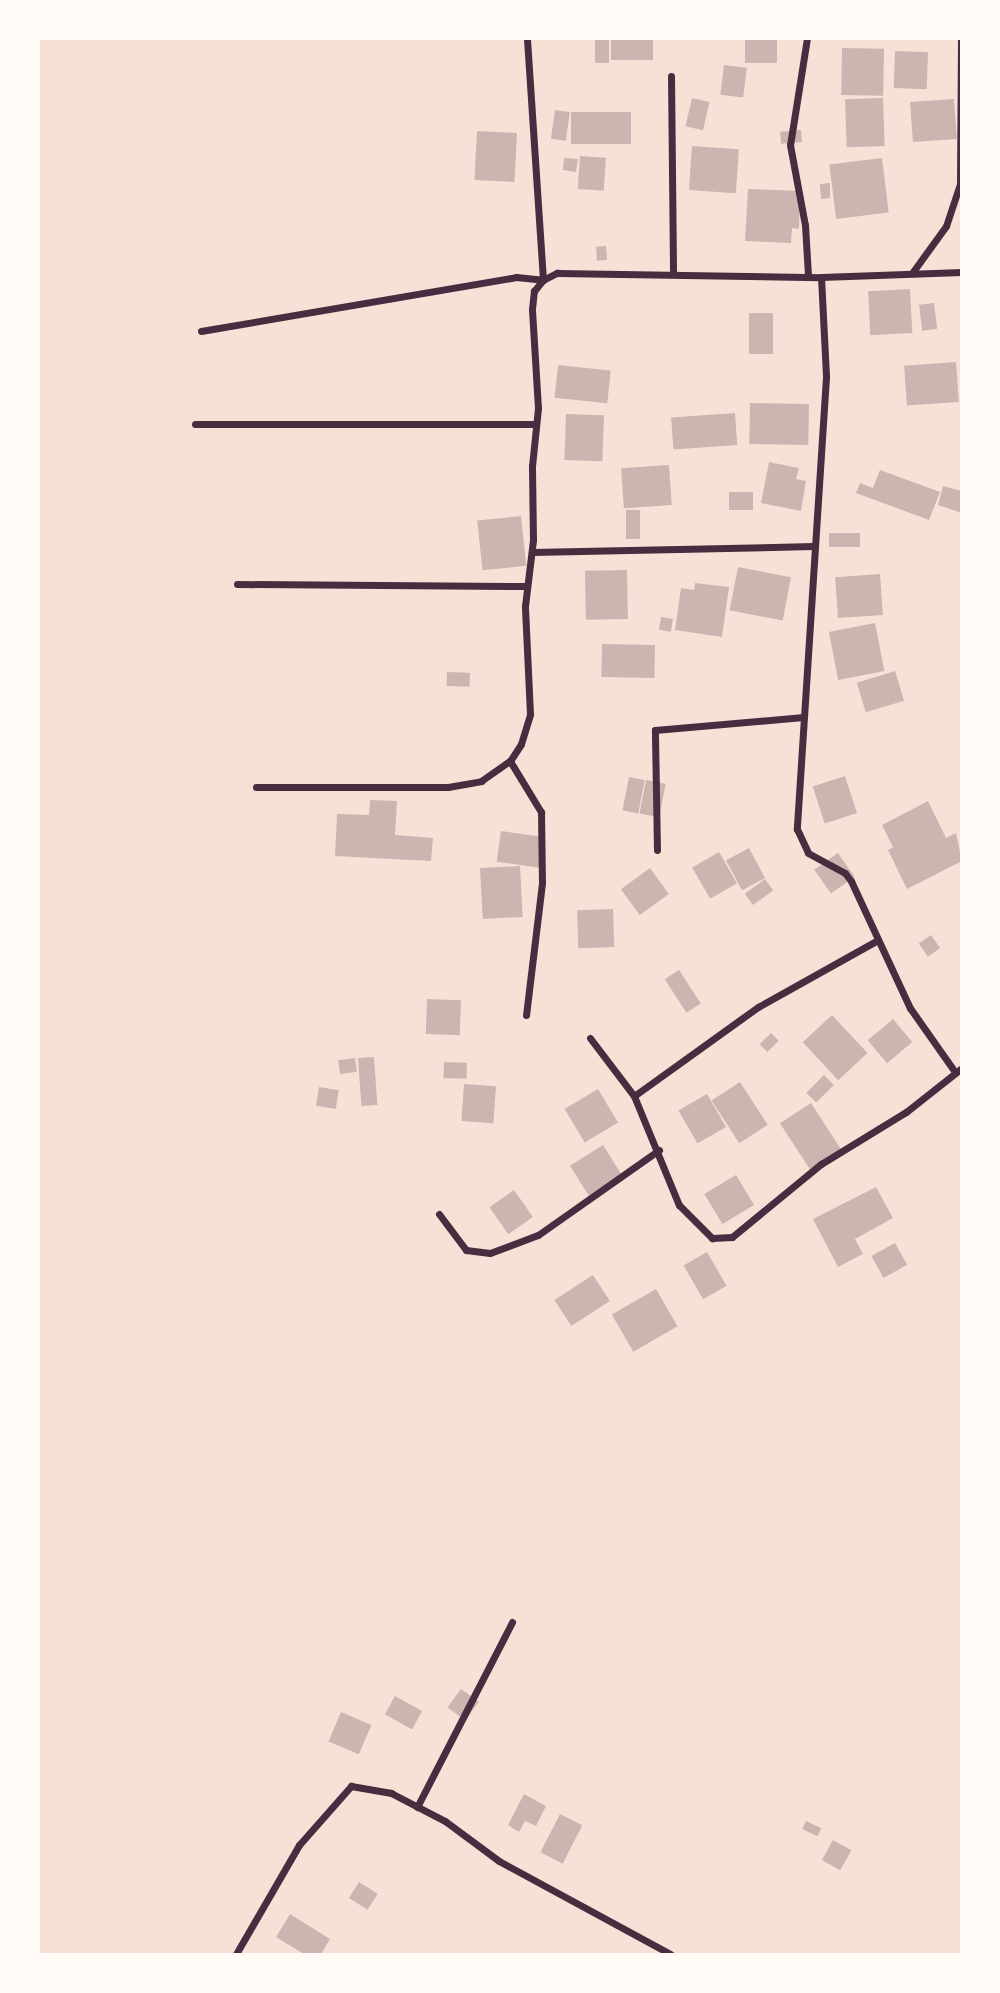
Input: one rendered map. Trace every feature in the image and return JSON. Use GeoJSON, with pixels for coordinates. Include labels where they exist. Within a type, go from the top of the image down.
{"type":"FeatureCollection","features":[{"type":"Feature","properties":{"kind":"street"},"geometry":{"type":"LineString","coordinates":[[527,38],[543,280]]}},
{"type":"Feature","properties":{"kind":"street"},"geometry":{"type":"LineString","coordinates":[[807,38],[790,145],[805,225],[808,276]]}},
{"type":"Feature","properties":{"kind":"street"},"geometry":{"type":"LineString","coordinates":[[912,273],[946,226],[960,184],[961,38]]}},
{"type":"Feature","properties":{"kind":"street"},"geometry":{"type":"LineString","coordinates":[[671,76],[673,274]]}},
{"type":"Feature","properties":{"kind":"street"},"geometry":{"type":"LineString","coordinates":[[256,786],[448,787],[481,781],[510,761],[530,714],[527,586],[532,552],[536,424],[532,309],[534,291],[543,280],[558,273],[821,276],[961,272]]}},
{"type":"Feature","properties":{"kind":"street"},"geometry":{"type":"LineString","coordinates":[[590,1038],[634,1096],[659,1150],[679,1205],[712,1238],[732,1237],[821,1164],[906,1112],[958,1070],[910,1008],[876,941],[851,881],[845,873],[808,853],[797,829],[826,377],[821,276]]}},
{"type":"Feature","properties":{"kind":"street"},"geometry":{"type":"LineString","coordinates":[[201,331],[516,277],[543,280]]}},
{"type":"Feature","properties":{"kind":"street"},"geometry":{"type":"LineString","coordinates":[[195,424],[536,424]]}},
{"type":"Feature","properties":{"kind":"street"},"geometry":{"type":"LineString","coordinates":[[532,552],[814,546]]}},
{"type":"Feature","properties":{"kind":"street"},"geometry":{"type":"LineString","coordinates":[[237,584],[527,586]]}},
{"type":"Feature","properties":{"kind":"street"},"geometry":{"type":"LineString","coordinates":[[657,850],[655,730],[803,717]]}},
{"type":"Feature","properties":{"kind":"street"},"geometry":{"type":"LineString","coordinates":[[510,761],[541,812],[542,883],[526,1015]]}},
{"type":"Feature","properties":{"kind":"street"},"geometry":{"type":"LineString","coordinates":[[634,1096],[758,1007],[876,941]]}},
{"type":"Feature","properties":{"kind":"street"},"geometry":{"type":"LineString","coordinates":[[439,1214],[466,1250],[490,1253],[538,1235],[659,1150]]}},
{"type":"Feature","properties":{"kind":"street"},"geometry":{"type":"LineString","coordinates":[[417,1807],[512,1622]]}},
{"type":"Feature","properties":{"kind":"street"},"geometry":{"type":"LineString","coordinates":[[236,1955],[299,1845],[351,1786],[391,1793],[445,1821],[499,1861],[670,1955]]}},
{"type":"Feature","properties":{"kind":"building"},"geometry":{"type":"Polygon","coordinates":[[[611,38],[653,38],[653,60],[611,60],[611,38]]]}},
{"type":"Feature","properties":{"kind":"building"},"geometry":{"type":"Polygon","coordinates":[[[745,38],[777,38],[777,63],[745,63],[745,38]]]}},
{"type":"Feature","properties":{"kind":"building"},"geometry":{"type":"Polygon","coordinates":[[[595,39],[609,39],[609,63],[595,63],[595,39]]]}},
{"type":"Feature","properties":{"kind":"building"},"geometry":{"type":"Polygon","coordinates":[[[842,48],[884,49],[883,96],[841,95],[842,48]]]}},
{"type":"Feature","properties":{"kind":"building"},"geometry":{"type":"Polygon","coordinates":[[[895,51],[928,52],[927,89],[894,88],[895,51]]]}},
{"type":"Feature","properties":{"kind":"building"},"geometry":{"type":"Polygon","coordinates":[[[724,65],[747,68],[743,98],[720,95],[724,65]]]}},
{"type":"Feature","properties":{"kind":"building"},"geometry":{"type":"Polygon","coordinates":[[[692,98],[710,102],[703,130],[685,126],[692,98]]]}},
{"type":"Feature","properties":{"kind":"building"},"geometry":{"type":"Polygon","coordinates":[[[883,98],[885,146],[847,147],[845,99],[883,98]]]}},
{"type":"Feature","properties":{"kind":"building"},"geometry":{"type":"Polygon","coordinates":[[[954,99],[957,139],[913,142],[910,102],[954,99]]]}},
{"type":"Feature","properties":{"kind":"building"},"geometry":{"type":"Polygon","coordinates":[[[555,110],[570,112],[566,141],[551,139],[555,110]]]}},
{"type":"Feature","properties":{"kind":"building"},"geometry":{"type":"Polygon","coordinates":[[[571,112],[631,112],[631,144],[571,144],[571,112]]]}},
{"type":"Feature","properties":{"kind":"building"},"geometry":{"type":"Polygon","coordinates":[[[801,130],[802,142],[781,144],[780,132],[801,130]]]}},
{"type":"Feature","properties":{"kind":"building"},"geometry":{"type":"Polygon","coordinates":[[[477,131],[517,133],[514,182],[474,180],[477,131]]]}},
{"type":"Feature","properties":{"kind":"building"},"geometry":{"type":"Polygon","coordinates":[[[692,146],[739,149],[736,193],[689,190],[692,146]]]}},
{"type":"Feature","properties":{"kind":"building"},"geometry":{"type":"Polygon","coordinates":[[[580,156],[606,158],[604,191],[578,189],[580,156]]]}},
{"type":"Feature","properties":{"kind":"building"},"geometry":{"type":"Polygon","coordinates":[[[564,158],[578,159],[576,172],[563,170],[564,158]]]}},
{"type":"Feature","properties":{"kind":"building"},"geometry":{"type":"Polygon","coordinates":[[[882,158],[889,213],[836,219],[829,164],[882,158]]]}},
{"type":"Feature","properties":{"kind":"building"},"geometry":{"type":"Polygon","coordinates":[[[830,183],[830,198],[821,199],[820,184],[830,183]]]}},
{"type":"Feature","properties":{"kind":"building"},"geometry":{"type":"Polygon","coordinates":[[[748,189],[800,191],[799,229],[792,228],[791,243],[745,241],[748,189]]]}},
{"type":"Feature","properties":{"kind":"building"},"geometry":{"type":"Polygon","coordinates":[[[606,246],[607,260],[597,261],[596,247],[606,246]]]}},
{"type":"Feature","properties":{"kind":"building"},"geometry":{"type":"Polygon","coordinates":[[[910,289],[912,333],[870,335],[868,291],[910,289]]]}},
{"type":"Feature","properties":{"kind":"building"},"geometry":{"type":"Polygon","coordinates":[[[934,303],[937,329],[922,331],[919,305],[934,303]]]}},
{"type":"Feature","properties":{"kind":"building"},"geometry":{"type":"Polygon","coordinates":[[[749,313],[773,313],[773,354],[749,354],[749,313]]]}},
{"type":"Feature","properties":{"kind":"building"},"geometry":{"type":"Polygon","coordinates":[[[956,362],[959,402],[907,406],[904,366],[956,362]]]}},
{"type":"Feature","properties":{"kind":"building"},"geometry":{"type":"Polygon","coordinates":[[[558,365],[611,371],[607,403],[555,398],[558,365]]]}},
{"type":"Feature","properties":{"kind":"building"},"geometry":{"type":"Polygon","coordinates":[[[750,403],[809,404],[808,445],[749,444],[750,403]]]}},
{"type":"Feature","properties":{"kind":"building"},"geometry":{"type":"Polygon","coordinates":[[[735,413],[737,445],[673,449],[671,417],[735,413]]]}},
{"type":"Feature","properties":{"kind":"building"},"geometry":{"type":"Polygon","coordinates":[[[566,414],[604,415],[602,461],[564,460],[566,414]]]}},
{"type":"Feature","properties":{"kind":"building"},"geometry":{"type":"Polygon","coordinates":[[[769,462],[799,468],[796,479],[806,481],[801,511],[761,503],[769,462]]]}},
{"type":"Feature","properties":{"kind":"building"},"geometry":{"type":"Polygon","coordinates":[[[669,465],[672,505],[624,508],[621,468],[669,465]]]}},
{"type":"Feature","properties":{"kind":"building"},"geometry":{"type":"Polygon","coordinates":[[[880,470],[940,492],[929,520],[856,493],[860,483],[873,488],[880,470]]]}},
{"type":"Feature","properties":{"kind":"building"},"geometry":{"type":"Polygon","coordinates":[[[943,486],[962,491],[962,513],[938,505],[943,486]]]}},
{"type":"Feature","properties":{"kind":"building"},"geometry":{"type":"Polygon","coordinates":[[[729,492],[753,492],[753,510],[729,510],[729,492]]]}},
{"type":"Feature","properties":{"kind":"building"},"geometry":{"type":"Polygon","coordinates":[[[626,510],[640,510],[640,539],[626,539],[626,510]]]}},
{"type":"Feature","properties":{"kind":"building"},"geometry":{"type":"Polygon","coordinates":[[[521,516],[526,566],[482,570],[477,521],[521,516]]]}},
{"type":"Feature","properties":{"kind":"building"},"geometry":{"type":"Polygon","coordinates":[[[829,533],[860,533],[860,547],[829,547],[829,533]]]}},
{"type":"Feature","properties":{"kind":"building"},"geometry":{"type":"Polygon","coordinates":[[[738,567],[791,577],[783,620],[730,610],[738,567]]]}},
{"type":"Feature","properties":{"kind":"building"},"geometry":{"type":"Polygon","coordinates":[[[627,570],[628,619],[586,620],[585,571],[627,570]]]}},
{"type":"Feature","properties":{"kind":"building"},"geometry":{"type":"Polygon","coordinates":[[[880,574],[883,615],[838,618],[835,577],[880,574]]]}},
{"type":"Feature","properties":{"kind":"building"},"geometry":{"type":"Polygon","coordinates":[[[695,583],[729,587],[722,637],[675,630],[681,588],[694,590],[695,583]]]}},
{"type":"Feature","properties":{"kind":"building"},"geometry":{"type":"Polygon","coordinates":[[[661,617],[673,619],[671,632],[659,630],[661,617]]]}},
{"type":"Feature","properties":{"kind":"building"},"geometry":{"type":"Polygon","coordinates":[[[875,623],[884,671],[838,680],[829,632],[875,623]]]}},
{"type":"Feature","properties":{"kind":"building"},"geometry":{"type":"Polygon","coordinates":[[[602,644],[655,645],[654,678],[601,677],[602,644]]]}},
{"type":"Feature","properties":{"kind":"building"},"geometry":{"type":"Polygon","coordinates":[[[895,671],[904,701],[866,712],[857,683],[895,671]]]}},
{"type":"Feature","properties":{"kind":"building"},"geometry":{"type":"Polygon","coordinates":[[[447,672],[470,673],[469,687],[447,686],[447,672]]]}},
{"type":"Feature","properties":{"kind":"building"},"geometry":{"type":"Polygon","coordinates":[[[845,776],[857,813],[825,824],[813,787],[845,776]]]}},
{"type":"Feature","properties":{"kind":"building"},"geometry":{"type":"Polygon","coordinates":[[[629,777],[645,780],[638,813],[623,810],[629,777]]]}},
{"type":"Feature","properties":{"kind":"building"},"geometry":{"type":"Polygon","coordinates":[[[646,780],[666,784],[659,817],[640,813],[646,780]]]}},
{"type":"Feature","properties":{"kind":"building"},"geometry":{"type":"Polygon","coordinates":[[[370,800],[397,801],[395,835],[433,838],[431,861],[335,856],[337,814],[369,815],[370,800]]]}},
{"type":"Feature","properties":{"kind":"building"},"geometry":{"type":"Polygon","coordinates":[[[928,801],[946,838],[956,833],[962,861],[907,889],[888,850],[893,847],[882,825],[928,801]]]}},
{"type":"Feature","properties":{"kind":"building"},"geometry":{"type":"Polygon","coordinates":[[[501,831],[544,837],[539,868],[497,862],[501,831]]]}},
{"type":"Feature","properties":{"kind":"building"},"geometry":{"type":"Polygon","coordinates":[[[749,848],[765,878],[742,890],[726,860],[749,848]]]}},
{"type":"Feature","properties":{"kind":"building"},"geometry":{"type":"Polygon","coordinates":[[[719,852],[737,883],[710,899],[692,867],[719,852]]]}},
{"type":"Feature","properties":{"kind":"building"},"geometry":{"type":"Polygon","coordinates":[[[838,853],[855,877],[831,893],[814,870],[838,853]]]}},
{"type":"Feature","properties":{"kind":"building"},"geometry":{"type":"Polygon","coordinates":[[[520,866],[523,917],[483,919],[480,868],[520,866]]]}},
{"type":"Feature","properties":{"kind":"building"},"geometry":{"type":"Polygon","coordinates":[[[650,868],[669,894],[640,915],[621,889],[650,868]]]}},
{"type":"Feature","properties":{"kind":"building"},"geometry":{"type":"Polygon","coordinates":[[[765,879],[773,890],[753,905],[745,894],[765,879]]]}},
{"type":"Feature","properties":{"kind":"building"},"geometry":{"type":"Polygon","coordinates":[[[613,909],[614,947],[578,948],[577,910],[613,909]]]}},
{"type":"Feature","properties":{"kind":"building"},"geometry":{"type":"Polygon","coordinates":[[[931,935],[940,948],[928,957],[919,944],[931,935]]]}},
{"type":"Feature","properties":{"kind":"building"},"geometry":{"type":"Polygon","coordinates":[[[679,970],[701,1004],[687,1013],[665,979],[679,970]]]}},
{"type":"Feature","properties":{"kind":"building"},"geometry":{"type":"Polygon","coordinates":[[[427,999],[461,1000],[460,1035],[426,1034],[427,999]]]}},
{"type":"Feature","properties":{"kind":"building"},"geometry":{"type":"Polygon","coordinates":[[[832,1015],[867,1053],[838,1080],[803,1042],[832,1015]]]}},
{"type":"Feature","properties":{"kind":"building"},"geometry":{"type":"Polygon","coordinates":[[[893,1019],[912,1042],[887,1063],[868,1040],[893,1019]]]}},
{"type":"Feature","properties":{"kind":"building"},"geometry":{"type":"Polygon","coordinates":[[[771,1033],[779,1041],[767,1052],[760,1044],[771,1033]]]}},
{"type":"Feature","properties":{"kind":"building"},"geometry":{"type":"Polygon","coordinates":[[[374,1057],[377,1105],[361,1106],[358,1058],[374,1057]]]}},
{"type":"Feature","properties":{"kind":"building"},"geometry":{"type":"Polygon","coordinates":[[[355,1058],[357,1072],[340,1074],[338,1060],[355,1058]]]}},
{"type":"Feature","properties":{"kind":"building"},"geometry":{"type":"Polygon","coordinates":[[[444,1062],[467,1063],[466,1079],[443,1078],[444,1062]]]}},
{"type":"Feature","properties":{"kind":"building"},"geometry":{"type":"Polygon","coordinates":[[[824,1075],[834,1085],[816,1103],[806,1093],[824,1075]]]}},
{"type":"Feature","properties":{"kind":"building"},"geometry":{"type":"Polygon","coordinates":[[[740,1082],[768,1125],[739,1143],[711,1101],[740,1082]]]}},
{"type":"Feature","properties":{"kind":"building"},"geometry":{"type":"Polygon","coordinates":[[[464,1084],[496,1086],[493,1123],[461,1121],[464,1084]]]}},
{"type":"Feature","properties":{"kind":"building"},"geometry":{"type":"Polygon","coordinates":[[[319,1087],[339,1090],[336,1109],[316,1106],[319,1087]]]}},
{"type":"Feature","properties":{"kind":"building"},"geometry":{"type":"Polygon","coordinates":[[[598,1089],[618,1122],[585,1143],[565,1109],[598,1089]]]}},
{"type":"Feature","properties":{"kind":"building"},"geometry":{"type":"Polygon","coordinates":[[[707,1094],[726,1127],[697,1143],[678,1110],[707,1094]]]}},
{"type":"Feature","properties":{"kind":"building"},"geometry":{"type":"Polygon","coordinates":[[[811,1103],[841,1149],[810,1169],[780,1123],[811,1103]]]}},
{"type":"Feature","properties":{"kind":"building"},"geometry":{"type":"Polygon","coordinates":[[[603,1145],[624,1179],[591,1200],[570,1166],[603,1145]]]}},
{"type":"Feature","properties":{"kind":"building"},"geometry":{"type":"Polygon","coordinates":[[[736,1175],[754,1205],[722,1224],[704,1194],[736,1175]]]}},
{"type":"Feature","properties":{"kind":"building"},"geometry":{"type":"Polygon","coordinates":[[[876,1187],[893,1218],[855,1239],[863,1254],[838,1267],[813,1219],[876,1187]]]}},
{"type":"Feature","properties":{"kind":"building"},"geometry":{"type":"Polygon","coordinates":[[[514,1190],[533,1217],[508,1234],[489,1207],[514,1190]]]}},
{"type":"Feature","properties":{"kind":"building"},"geometry":{"type":"Polygon","coordinates":[[[895,1243],[907,1265],[884,1278],[871,1256],[895,1243]]]}},
{"type":"Feature","properties":{"kind":"building"},"geometry":{"type":"Polygon","coordinates":[[[707,1252],[726,1286],[703,1299],[684,1266],[707,1252]]]}},
{"type":"Feature","properties":{"kind":"building"},"geometry":{"type":"Polygon","coordinates":[[[593,1275],[610,1301],[571,1326],[554,1300],[593,1275]]]}},
{"type":"Feature","properties":{"kind":"building"},"geometry":{"type":"Polygon","coordinates":[[[656,1289],[678,1326],[633,1352],[612,1314],[656,1289]]]}},
{"type":"Feature","properties":{"kind":"building"},"geometry":{"type":"Polygon","coordinates":[[[461,1689],[479,1702],[465,1721],[447,1708],[461,1689]]]}},
{"type":"Feature","properties":{"kind":"building"},"geometry":{"type":"Polygon","coordinates":[[[395,1696],[422,1711],[412,1729],[385,1714],[395,1696]]]}},
{"type":"Feature","properties":{"kind":"building"},"geometry":{"type":"Polygon","coordinates":[[[341,1712],[371,1725],[359,1754],[328,1741],[341,1712]]]}},
{"type":"Feature","properties":{"kind":"building"},"geometry":{"type":"Polygon","coordinates":[[[524,1794],[546,1806],[536,1826],[525,1821],[519,1832],[508,1825],[524,1794]]]}},
{"type":"Feature","properties":{"kind":"building"},"geometry":{"type":"Polygon","coordinates":[[[560,1814],[582,1825],[563,1864],[540,1852],[560,1814]]]}},
{"type":"Feature","properties":{"kind":"building"},"geometry":{"type":"Polygon","coordinates":[[[806,1821],[821,1828],[818,1836],[802,1829],[806,1821]]]}},
{"type":"Feature","properties":{"kind":"building"},"geometry":{"type":"Polygon","coordinates":[[[833,1840],[851,1850],[840,1870],[822,1860],[833,1840]]]}},
{"type":"Feature","properties":{"kind":"building"},"geometry":{"type":"Polygon","coordinates":[[[359,1882],[378,1894],[368,1910],[349,1898],[359,1882]]]}},
{"type":"Feature","properties":{"kind":"building"},"geometry":{"type":"Polygon","coordinates":[[[290,1914],[330,1939],[321,1954],[304,1954],[276,1937],[290,1914]]]}}]}
